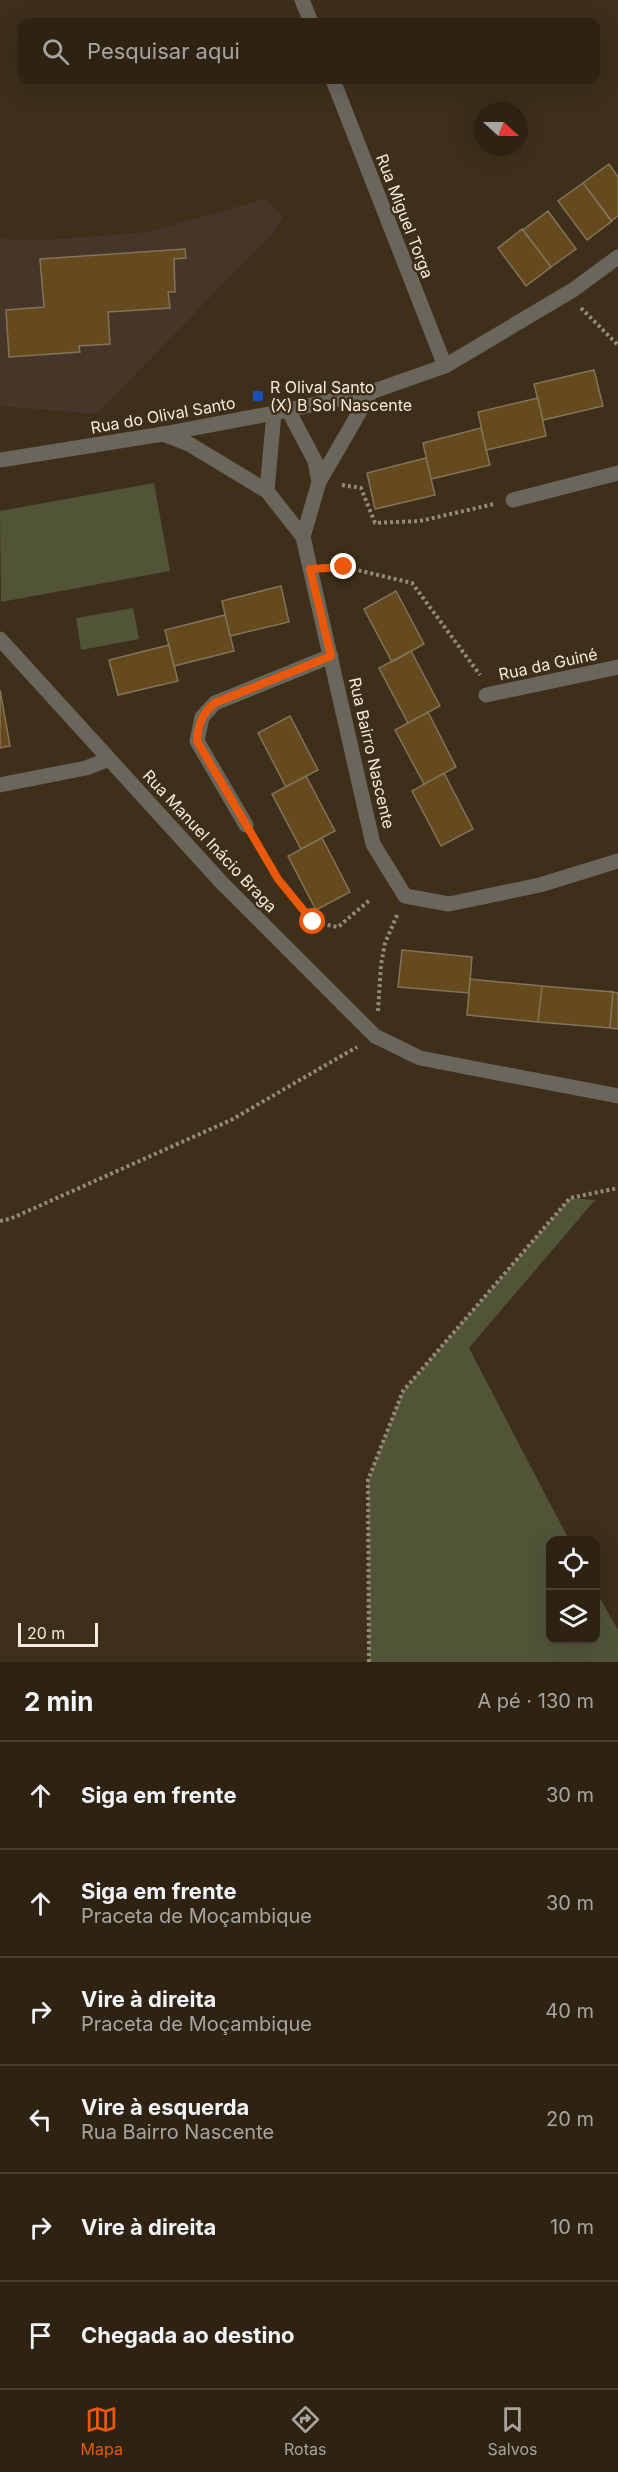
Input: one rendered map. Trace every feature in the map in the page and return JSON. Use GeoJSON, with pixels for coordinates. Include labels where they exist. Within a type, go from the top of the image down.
{"type":"FeatureCollection","features":[{"type":"Feature","properties":{"kind":"street"},"geometry":{"type":"LineString","coordinates":[[308,2],[310,18]]}},
{"type":"Feature","properties":{"kind":"street","name":"Rua Miguel Torga"},"geometry":{"type":"LineString","coordinates":[[335,84],[444,366]]}},
{"type":"Feature","properties":{"kind":"street","name":"Rua do Olival Santo"},"geometry":{"type":"LineString","coordinates":[[0,460],[163,434],[371,392],[444,366],[564,294],[618,257]]}},
{"type":"Feature","properties":{"kind":"street","name":"Rua Bairro Nascente"},"geometry":{"type":"LineString","coordinates":[[303,537],[319,482],[371,392]]}},
{"type":"Feature","properties":{"kind":"street"},"geometry":{"type":"LineString","coordinates":[[281,412],[315,461],[319,482]]}},
{"type":"Feature","properties":{"kind":"street"},"geometry":{"type":"LineString","coordinates":[[267,491],[281,412]]}},
{"type":"Feature","properties":{"kind":"street","name":"Rua Bairro Nascente"},"geometry":{"type":"LineString","coordinates":[[163,434],[189,444],[267,491],[303,537],[373,844],[405,896]]}},
{"type":"Feature","properties":{"kind":"street"},"geometry":{"type":"LineString","coordinates":[[513,500],[618,473]]}},
{"type":"Feature","properties":{"kind":"street","name":"Rua Manuel Inácio Braga"},"geometry":{"type":"LineString","coordinates":[[0,639],[222,883],[375,1036],[420,1058],[618,1096]]}},
{"type":"Feature","properties":{"kind":"street"},"geometry":{"type":"LineString","coordinates":[[246,825],[197,741],[202,717],[215,703],[331,656]]}},
{"type":"Feature","properties":{"kind":"street","name":"Rua da Guiné"},"geometry":{"type":"LineString","coordinates":[[486,696],[618,667]]}},
{"type":"Feature","properties":{"kind":"street"},"geometry":{"type":"LineString","coordinates":[[0,785],[86,768],[109,759]]}},
{"type":"Feature","properties":{"kind":"street"},"geometry":{"type":"LineString","coordinates":[[405,896],[449,903],[540,885],[618,861]]}},
{"type":"Feature","properties":{"kind":"path"},"geometry":{"type":"LineString","coordinates":[[564,294],[595,320],[618,345]]}},
{"type":"Feature","properties":{"kind":"path"},"geometry":{"type":"LineString","coordinates":[[319,482],[361,488],[375,523],[420,521],[513,500]]}},
{"type":"Feature","properties":{"kind":"path"},"geometry":{"type":"LineString","coordinates":[[310,569],[344,567],[412,583],[483,679],[486,696]]}},
{"type":"Feature","properties":{"kind":"path"},"geometry":{"type":"LineString","coordinates":[[246,825],[278,879],[313,922],[338,927],[371,899]]}},
{"type":"Feature","properties":{"kind":"path"},"geometry":{"type":"LineString","coordinates":[[0,1221],[10,1219],[231,1120],[375,1036],[385,943],[405,896]]}},
{"type":"Feature","properties":{"kind":"path"},"geometry":{"type":"LineString","coordinates":[[369,1662],[368,1480],[404,1391],[570,1197],[618,1188]]}},
{"type":"Feature","properties":{"kind":"shaded area"},"geometry":{"type":"Polygon","coordinates":[[[265,199],[283,218],[275,230],[97,414],[0,406],[0,239],[46,240],[148,232],[265,199]]]}},
{"type":"Feature","properties":{"kind":"green space"},"geometry":{"type":"Polygon","coordinates":[[[154,483],[170,571],[1,602],[0,511],[154,483]]]}},
{"type":"Feature","properties":{"kind":"green space"},"geometry":{"type":"Polygon","coordinates":[[[133,608],[139,639],[81,650],[76,618],[133,608]]]}},
{"type":"Feature","properties":{"kind":"green space"},"geometry":{"type":"Polygon","coordinates":[[[570,1198],[595,1200],[469,1348],[567,1536],[546,1536],[546,1644],[600,1644],[600,1598],[618,1630],[618,1662],[369,1662],[368,1480],[403,1391],[570,1198]]]}},
{"type":"Feature","properties":{"kind":"building"},"geometry":{"type":"Polygon","coordinates":[[[609,164],[618,177],[618,216],[611,221],[583,183],[609,164]]]}},
{"type":"Feature","properties":{"kind":"building"},"geometry":{"type":"Polygon","coordinates":[[[583,183],[612,221],[587,240],[558,201],[583,183]]]}},
{"type":"Feature","properties":{"kind":"building"},"geometry":{"type":"Polygon","coordinates":[[[548,211],[576,249],[551,267],[523,230],[548,211]]]}},
{"type":"Feature","properties":{"kind":"building"},"geometry":{"type":"Polygon","coordinates":[[[522,229],[551,267],[526,286],[498,248],[522,229]]]}},
{"type":"Feature","properties":{"kind":"building"},"geometry":{"type":"Polygon","coordinates":[[[185,249],[186,258],[174,259],[175,292],[168,292],[170,308],[108,312],[110,344],[79,346],[80,352],[9,357],[6,310],[44,307],[40,259],[185,249]]]}},
{"type":"Feature","properties":{"kind":"building"},"geometry":{"type":"Polygon","coordinates":[[[594,370],[603,406],[543,420],[534,384],[594,370]]]}},
{"type":"Feature","properties":{"kind":"building"},"geometry":{"type":"Polygon","coordinates":[[[538,398],[546,436],[486,450],[478,412],[538,398]]]}},
{"type":"Feature","properties":{"kind":"building"},"geometry":{"type":"Polygon","coordinates":[[[481,428],[490,465],[431,479],[423,443],[481,428]]]}},
{"type":"Feature","properties":{"kind":"building"},"geometry":{"type":"Polygon","coordinates":[[[426,458],[435,495],[375,509],[367,473],[426,458]]]}},
{"type":"Feature","properties":{"kind":"building"},"geometry":{"type":"Polygon","coordinates":[[[281,586],[289,622],[230,636],[222,601],[281,586]]]}},
{"type":"Feature","properties":{"kind":"building"},"geometry":{"type":"Polygon","coordinates":[[[396,591],[424,644],[392,662],[364,609],[396,591]]]}},
{"type":"Feature","properties":{"kind":"building"},"geometry":{"type":"Polygon","coordinates":[[[225,615],[234,651],[174,666],[165,630],[225,615]]]}},
{"type":"Feature","properties":{"kind":"building"},"geometry":{"type":"Polygon","coordinates":[[[169,645],[178,681],[118,695],[109,660],[169,645]]]}},
{"type":"Feature","properties":{"kind":"building"},"geometry":{"type":"Polygon","coordinates":[[[411,651],[440,706],[408,723],[379,668],[411,651]]]}},
{"type":"Feature","properties":{"kind":"building"},"geometry":{"type":"Polygon","coordinates":[[[0,690],[10,746],[0,748],[0,690]]]}},
{"type":"Feature","properties":{"kind":"building"},"geometry":{"type":"Polygon","coordinates":[[[428,712],[456,767],[424,784],[395,730],[428,712]]]}},
{"type":"Feature","properties":{"kind":"building"},"geometry":{"type":"Polygon","coordinates":[[[290,716],[318,770],[286,787],[258,733],[290,716]]]}},
{"type":"Feature","properties":{"kind":"building"},"geometry":{"type":"Polygon","coordinates":[[[444,773],[473,829],[441,846],[412,791],[444,773]]]}},
{"type":"Feature","properties":{"kind":"building"},"geometry":{"type":"Polygon","coordinates":[[[306,776],[335,831],[301,849],[272,794],[306,776]]]}},
{"type":"Feature","properties":{"kind":"building"},"geometry":{"type":"Polygon","coordinates":[[[322,838],[350,892],[316,910],[288,856],[322,838]]]}},
{"type":"Feature","properties":{"kind":"building"},"geometry":{"type":"Polygon","coordinates":[[[402,950],[472,957],[469,993],[398,987],[402,950]]]}},
{"type":"Feature","properties":{"kind":"building"},"geometry":{"type":"Polygon","coordinates":[[[470,979],[542,986],[538,1022],[467,1015],[470,979]]]}},
{"type":"Feature","properties":{"kind":"building"},"geometry":{"type":"Polygon","coordinates":[[[542,986],[613,992],[610,1028],[538,1022],[542,986]]]}},
{"type":"Feature","properties":{"kind":"building"},"geometry":{"type":"Polygon","coordinates":[[[613,992],[618,993],[618,1029],[610,1028],[613,992]]]}},
{"type":"Feature","properties":{"kind":"place","name":"R Olival Santo (X) B Sol Nascente"},"geometry":{"type":"Point","coordinates":[258,396]}},
{"type":"Feature","properties":{"kind":"route"},"geometry":{"type":"LineString","coordinates":[[313,922],[278,879],[197,741],[198,728],[207,709],[215,703],[331,656],[310,569],[344,567]]}}]}
